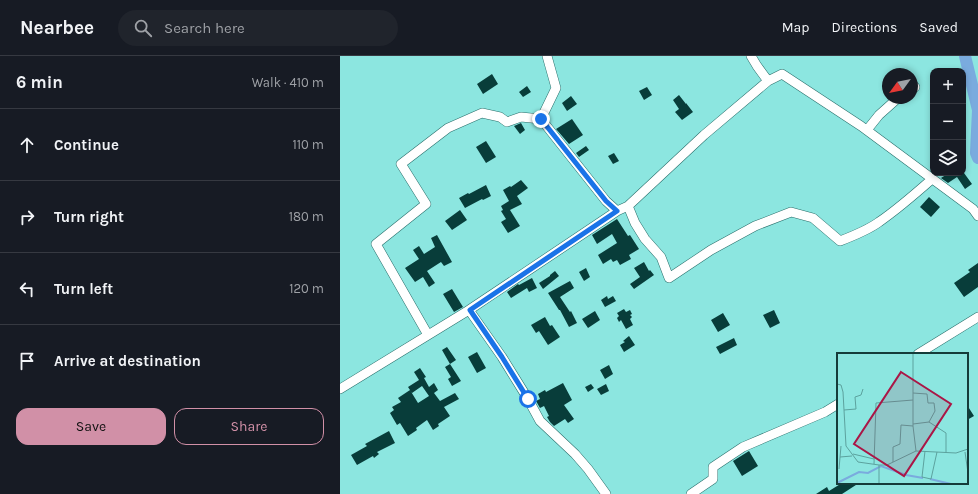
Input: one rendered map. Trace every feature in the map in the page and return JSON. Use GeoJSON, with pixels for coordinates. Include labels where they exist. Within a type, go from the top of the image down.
{"type":"FeatureCollection","features":[{"type":"Feature","properties":{"kind":"street"},"geometry":{"type":"LineString","coordinates":[[541,119],[556,88],[547,56]]}},
{"type":"Feature","properties":{"kind":"street"},"geometry":{"type":"LineString","coordinates":[[751,56],[768,81]]}},
{"type":"Feature","properties":{"kind":"street"},"geometry":{"type":"LineString","coordinates":[[340,389],[470,310],[617,211],[628,206],[704,135],[768,81],[782,74],[867,130],[973,209],[978,216]]}},
{"type":"Feature","properties":{"kind":"street"},"geometry":{"type":"LineString","coordinates":[[867,130],[879,115],[891,104]]}},
{"type":"Feature","properties":{"kind":"street"},"geometry":{"type":"LineString","coordinates":[[428,335],[376,244],[426,204],[401,164],[448,128],[482,113],[500,117],[507,122],[521,117],[541,119],[606,201],[617,211]]}},
{"type":"Feature","properties":{"kind":"street"},"geometry":{"type":"LineString","coordinates":[[628,206],[635,223],[645,239],[660,257],[669,278],[711,250],[756,226],[791,212],[813,218],[840,241],[851,237],[878,223],[932,179]]}},
{"type":"Feature","properties":{"kind":"street"},"geometry":{"type":"LineString","coordinates":[[470,310],[502,357],[540,421],[575,454],[606,494]]}},
{"type":"Feature","properties":{"kind":"street"},"geometry":{"type":"LineString","coordinates":[[920,353],[978,317]]}},
{"type":"Feature","properties":{"kind":"street"},"geometry":{"type":"LineString","coordinates":[[691,494],[713,479],[713,467],[743,447],[825,412],[837,405]]}},
{"type":"Feature","properties":{"kind":"building"},"geometry":{"type":"Polygon","coordinates":[[[492,74],[498,84],[483,94],[477,84],[492,74]]]}},
{"type":"Feature","properties":{"kind":"building"},"geometry":{"type":"Polygon","coordinates":[[[527,86],[531,92],[523,97],[519,92],[527,86]]]}},
{"type":"Feature","properties":{"kind":"building"},"geometry":{"type":"Polygon","coordinates":[[[647,87],[652,95],[644,100],[639,91],[647,87]]]}},
{"type":"Feature","properties":{"kind":"building"},"geometry":{"type":"Polygon","coordinates":[[[679,95],[693,112],[682,120],[675,112],[679,109],[673,100],[679,95]]]}},
{"type":"Feature","properties":{"kind":"building"},"geometry":{"type":"Polygon","coordinates":[[[571,96],[577,104],[567,111],[562,103],[571,96]]]}},
{"type":"Feature","properties":{"kind":"building"},"geometry":{"type":"Polygon","coordinates":[[[572,119],[583,135],[569,144],[556,129],[572,119]]]}},
{"type":"Feature","properties":{"kind":"building"},"geometry":{"type":"Polygon","coordinates":[[[521,123],[525,130],[520,134],[514,126],[521,123]]]}},
{"type":"Feature","properties":{"kind":"building"},"geometry":{"type":"Polygon","coordinates":[[[486,141],[496,157],[486,163],[476,147],[486,141]]]}},
{"type":"Feature","properties":{"kind":"building"},"geometry":{"type":"Polygon","coordinates":[[[586,146],[589,150],[579,157],[576,153],[586,146]]]}},
{"type":"Feature","properties":{"kind":"building"},"geometry":{"type":"Polygon","coordinates":[[[614,153],[619,161],[613,164],[608,156],[614,153]]]}},
{"type":"Feature","properties":{"kind":"building"},"geometry":{"type":"Polygon","coordinates":[[[944,176],[966,176],[972,184],[965,189],[957,177],[948,183],[941,178],[944,176]]]}},
{"type":"Feature","properties":{"kind":"building"},"geometry":{"type":"Polygon","coordinates":[[[521,180],[528,188],[517,196],[522,204],[510,210],[520,226],[508,233],[501,222],[506,219],[501,211],[503,210],[501,206],[509,201],[503,190],[510,186],[511,187],[521,180]]]}},
{"type":"Feature","properties":{"kind":"building"},"geometry":{"type":"Polygon","coordinates":[[[486,185],[491,196],[465,208],[459,198],[486,185]]]}},
{"type":"Feature","properties":{"kind":"building"},"geometry":{"type":"Polygon","coordinates":[[[929,197],[940,207],[931,217],[920,207],[929,197]]]}},
{"type":"Feature","properties":{"kind":"building"},"geometry":{"type":"Polygon","coordinates":[[[460,210],[467,220],[452,230],[445,221],[460,210]]]}},
{"type":"Feature","properties":{"kind":"building"},"geometry":{"type":"Polygon","coordinates":[[[617,219],[639,249],[629,255],[631,259],[620,265],[617,260],[613,262],[611,259],[603,264],[598,255],[617,243],[612,234],[597,244],[592,235],[617,219]]]}},
{"type":"Feature","properties":{"kind":"building"},"geometry":{"type":"Polygon","coordinates":[[[437,235],[452,262],[444,266],[441,262],[427,271],[435,283],[429,287],[423,277],[415,282],[405,268],[419,259],[413,250],[419,246],[424,254],[435,247],[431,238],[437,235]]]}},
{"type":"Feature","properties":{"kind":"building"},"geometry":{"type":"Polygon","coordinates":[[[644,262],[649,271],[650,270],[654,275],[634,289],[630,284],[640,277],[634,268],[644,262]]]}},
{"type":"Feature","properties":{"kind":"building"},"geometry":{"type":"Polygon","coordinates":[[[978,263],[978,287],[964,297],[954,283],[970,272],[968,270],[978,263]]]}},
{"type":"Feature","properties":{"kind":"building"},"geometry":{"type":"Polygon","coordinates":[[[586,268],[590,277],[584,281],[579,272],[586,268]]]}},
{"type":"Feature","properties":{"kind":"building"},"geometry":{"type":"Polygon","coordinates":[[[555,271],[559,276],[543,289],[539,283],[555,271]]]}},
{"type":"Feature","properties":{"kind":"building"},"geometry":{"type":"Polygon","coordinates":[[[532,278],[537,288],[529,292],[527,288],[511,298],[507,292],[518,284],[519,285],[532,278]]]}},
{"type":"Feature","properties":{"kind":"building"},"geometry":{"type":"Polygon","coordinates":[[[570,281],[574,288],[560,297],[570,312],[571,311],[577,323],[569,327],[560,310],[548,293],[570,281]]]}},
{"type":"Feature","properties":{"kind":"building"},"geometry":{"type":"Polygon","coordinates":[[[452,289],[463,307],[454,312],[443,294],[452,289]]]}},
{"type":"Feature","properties":{"kind":"building"},"geometry":{"type":"Polygon","coordinates":[[[607,296],[608,299],[613,296],[616,301],[605,307],[601,300],[607,296]]]}},
{"type":"Feature","properties":{"kind":"building"},"geometry":{"type":"Polygon","coordinates":[[[624,309],[626,312],[630,310],[632,314],[630,315],[632,317],[630,319],[633,325],[626,329],[621,320],[619,322],[617,318],[619,316],[617,313],[624,309]]]}},
{"type":"Feature","properties":{"kind":"building"},"geometry":{"type":"Polygon","coordinates":[[[774,310],[780,323],[770,328],[763,315],[774,310]]]}},
{"type":"Feature","properties":{"kind":"building"},"geometry":{"type":"Polygon","coordinates":[[[595,311],[600,320],[588,328],[582,319],[595,311]]]}},
{"type":"Feature","properties":{"kind":"building"},"geometry":{"type":"Polygon","coordinates":[[[723,313],[730,325],[718,332],[711,320],[723,313]]]}},
{"type":"Feature","properties":{"kind":"building"},"geometry":{"type":"Polygon","coordinates":[[[545,317],[550,326],[552,325],[560,337],[548,345],[539,331],[536,333],[531,325],[545,317]]]}},
{"type":"Feature","properties":{"kind":"building"},"geometry":{"type":"Polygon","coordinates":[[[629,336],[635,345],[624,352],[620,345],[625,342],[623,341],[629,336]]]}},
{"type":"Feature","properties":{"kind":"building"},"geometry":{"type":"Polygon","coordinates":[[[734,338],[737,345],[720,354],[716,347],[734,338]]]}},
{"type":"Feature","properties":{"kind":"building"},"geometry":{"type":"Polygon","coordinates":[[[447,347],[456,360],[450,364],[442,350],[447,347]]]}},
{"type":"Feature","properties":{"kind":"building"},"geometry":{"type":"Polygon","coordinates":[[[477,352],[486,368],[477,373],[468,357],[477,352]]]}},
{"type":"Feature","properties":{"kind":"building"},"geometry":{"type":"Polygon","coordinates":[[[450,364],[461,381],[452,386],[448,379],[451,377],[445,367],[450,364]]]}},
{"type":"Feature","properties":{"kind":"building"},"geometry":{"type":"Polygon","coordinates":[[[609,365],[613,374],[605,379],[600,370],[609,365]]]}},
{"type":"Feature","properties":{"kind":"building"},"geometry":{"type":"Polygon","coordinates":[[[420,368],[426,377],[424,378],[429,387],[434,383],[438,390],[434,393],[440,401],[455,393],[459,399],[444,407],[450,416],[438,424],[439,426],[433,430],[427,420],[416,428],[417,430],[408,436],[400,423],[397,425],[390,413],[394,410],[392,407],[401,402],[398,398],[410,390],[408,387],[419,380],[414,372],[420,368]],[[422,386],[412,393],[410,390],[418,403],[429,396],[422,386]]]}},
{"type":"Feature","properties":{"kind":"building"},"geometry":{"type":"Polygon","coordinates":[[[563,383],[572,400],[564,405],[574,419],[568,423],[565,419],[554,426],[547,417],[549,416],[544,406],[540,408],[536,401],[540,399],[538,394],[545,390],[546,392],[563,383]]]}},
{"type":"Feature","properties":{"kind":"building"},"geometry":{"type":"Polygon","coordinates":[[[591,384],[594,388],[588,392],[585,387],[591,384]]]}},
{"type":"Feature","properties":{"kind":"building"},"geometry":{"type":"Polygon","coordinates":[[[606,384],[609,391],[601,395],[597,389],[606,384]]]}},
{"type":"Feature","properties":{"kind":"building"},"geometry":{"type":"Polygon","coordinates":[[[968,407],[974,416],[968,419],[968,407]]]}},
{"type":"Feature","properties":{"kind":"building"},"geometry":{"type":"Polygon","coordinates":[[[389,431],[395,443],[377,452],[379,454],[374,458],[373,456],[357,465],[351,455],[367,446],[365,444],[389,431]]]}},
{"type":"Feature","properties":{"kind":"building"},"geometry":{"type":"Polygon","coordinates":[[[749,451],[758,466],[742,476],[733,461],[749,451]]]}},
{"type":"Feature","properties":{"kind":"building"},"geometry":{"type":"Polygon","coordinates":[[[840,484],[857,484],[842,494],[816,494],[827,487],[829,491],[840,484]]]}},
{"type":"Feature","properties":{"kind":"waterway"},"geometry":{"type":"LineString","coordinates":[[965,56],[978,110]]}},
{"type":"Feature","properties":{"kind":"waterway"},"geometry":{"type":"LineString","coordinates":[[978,110],[976,153],[978,158]]}},
{"type":"Feature","properties":{"kind":"route"},"geometry":{"type":"LineString","coordinates":[[528,399],[470,310],[617,211],[606,201],[541,119]]}}]}
